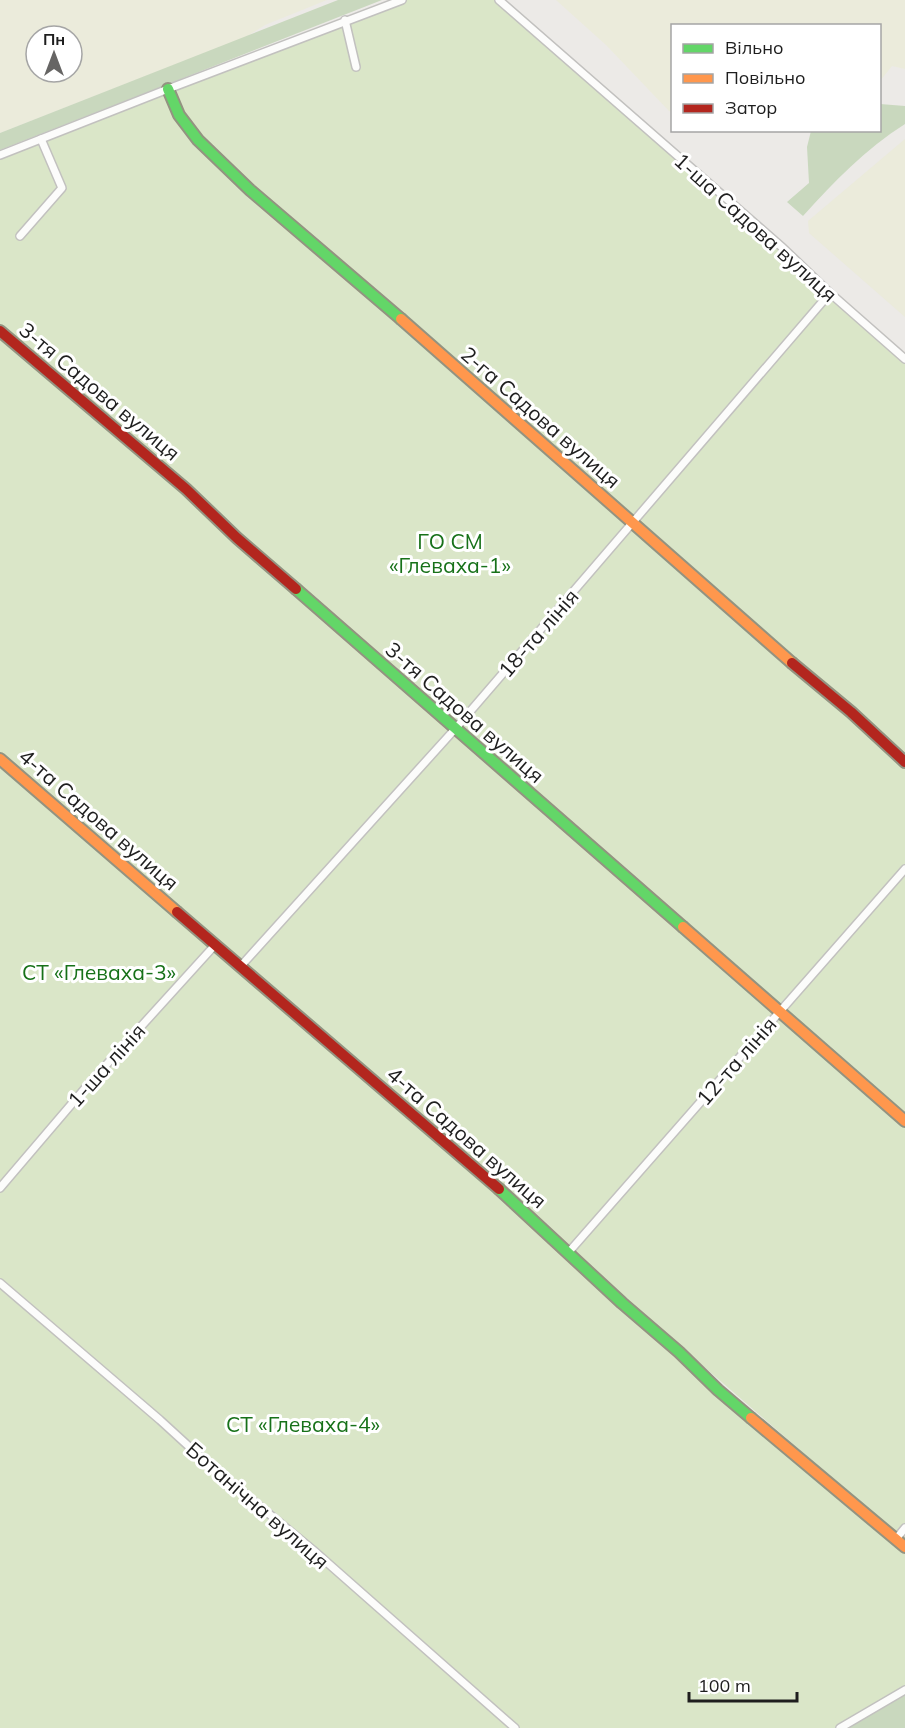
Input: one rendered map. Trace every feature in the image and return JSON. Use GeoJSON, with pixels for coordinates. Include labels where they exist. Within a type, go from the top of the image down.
{"type":"FeatureCollection","features":[{"type":"Feature","properties":{"kind":"street"},"geometry":{"type":"LineString","coordinates":[[0,155],[168,88],[402,0]]}},
{"type":"Feature","properties":{"kind":"street","name":"1-ша Садова вулиця"},"geometry":{"type":"LineString","coordinates":[[499,0],[783,248],[905,359]]}},
{"type":"Feature","properties":{"kind":"street"},"geometry":{"type":"LineString","coordinates":[[345,20],[356,67]]}},
{"type":"Feature","properties":{"kind":"street","name":"2-га Садова вулиця"},"geometry":{"type":"LineString","coordinates":[[168,88],[179,115],[198,140],[250,189],[851,712],[905,762]]}},
{"type":"Feature","properties":{"kind":"street"},"geometry":{"type":"LineString","coordinates":[[20,236],[62,188],[41,139]]}},
{"type":"Feature","properties":{"kind":"street","name":"18-та лінія"},"geometry":{"type":"LineString","coordinates":[[240,967],[455,729],[830,293]]}},
{"type":"Feature","properties":{"kind":"street","name":"3-тя Садова вулиця"},"geometry":{"type":"LineString","coordinates":[[0,331],[186,489],[237,538],[905,1121]]}},
{"type":"Feature","properties":{"kind":"street","name":"4-та Садова вулиця"},"geometry":{"type":"LineString","coordinates":[[0,759],[516,1204],[718,1390],[905,1547]]}},
{"type":"Feature","properties":{"kind":"street","name":"12-та лінія"},"geometry":{"type":"LineString","coordinates":[[568,1253],[905,869]]}},
{"type":"Feature","properties":{"kind":"street","name":"1-ша лінія"},"geometry":{"type":"LineString","coordinates":[[0,1188],[87,1086],[215,945]]}},
{"type":"Feature","properties":{"kind":"street","name":"Ботанічна вулиця"},"geometry":{"type":"LineString","coordinates":[[0,1283],[216,1470],[313,1550],[515,1728]]}},
{"type":"Feature","properties":{"kind":"street"},"geometry":{"type":"LineString","coordinates":[[896,1539],[905,1528]]}},
{"type":"Feature","properties":{"kind":"street"},"geometry":{"type":"LineString","coordinates":[[840,1728],[905,1690]]}},
{"type":"Feature","properties":{"kind":"green space"},"geometry":{"type":"Polygon","coordinates":[[[0,0],[327,0],[265,25],[246,37],[0,133],[0,0]]]}},
{"type":"Feature","properties":{"kind":"green space"},"geometry":{"type":"Polygon","coordinates":[[[338,0],[382,0],[0,150],[0,133],[338,0]]]}},
{"type":"Feature","properties":{"kind":"green space","name":"ГО СМ «Глеваха-1»"},"geometry":{"type":"Polygon","coordinates":[[[407,0],[497,0],[905,355],[905,1541],[294,1011],[905,1548],[905,1686],[835,1728],[0,1728],[0,157],[407,0]]]}},
{"type":"Feature","properties":{"kind":"green space"},"geometry":{"type":"Polygon","coordinates":[[[556,0],[905,0],[905,69],[892,66],[881,80],[881,24],[671,24],[671,112],[606,45],[556,0]]]}},
{"type":"Feature","properties":{"kind":"green space"},"geometry":{"type":"Polygon","coordinates":[[[881,104],[905,106],[905,124],[863,155],[803,216],[787,202],[809,183],[807,147],[811,132],[881,132],[881,104]]]}},
{"type":"Feature","properties":{"kind":"green space"},"geometry":{"type":"Polygon","coordinates":[[[905,139],[905,317],[809,233],[808,221],[905,139]]]}},
{"type":"Feature","properties":{"kind":"green space"},"geometry":{"type":"Polygon","coordinates":[[[905,1694],[905,1728],[847,1728],[905,1694]]]}},
{"type":"Feature","properties":{"kind":"traffic: fast"},"geometry":{"type":"LineString","coordinates":[[168,89],[179,115],[198,140],[250,190],[401,319]]}},
{"type":"Feature","properties":{"kind":"traffic: fast"},"geometry":{"type":"LineString","coordinates":[[296,589],[683,927]]}},
{"type":"Feature","properties":{"kind":"traffic: fast"},"geometry":{"type":"LineString","coordinates":[[499,1189],[751,1418]]}},
{"type":"Feature","properties":{"kind":"traffic: slow"},"geometry":{"type":"LineString","coordinates":[[401,319],[792,663]]}},
{"type":"Feature","properties":{"kind":"traffic: slow"},"geometry":{"type":"LineString","coordinates":[[0,759],[177,912]]}},
{"type":"Feature","properties":{"kind":"traffic: slow"},"geometry":{"type":"LineString","coordinates":[[683,927],[905,1121]]}},
{"type":"Feature","properties":{"kind":"traffic: slow"},"geometry":{"type":"LineString","coordinates":[[751,1418],[905,1547]]}},
{"type":"Feature","properties":{"kind":"traffic: jam"},"geometry":{"type":"LineString","coordinates":[[0,331],[186,489],[237,538],[296,589]]}},
{"type":"Feature","properties":{"kind":"traffic: jam"},"geometry":{"type":"LineString","coordinates":[[792,663],[851,712],[905,762]]}},
{"type":"Feature","properties":{"kind":"traffic: jam"},"geometry":{"type":"LineString","coordinates":[[177,912],[499,1189]]}},
{"type":"Feature","properties":{"kind":"park label","name":"СТ «Глеваха-3»"},"geometry":{"type":"Point","coordinates":[99,972]}},
{"type":"Feature","properties":{"kind":"park label","name":"СТ «Глеваха-4»"},"geometry":{"type":"Point","coordinates":[303,1424]}}]}
